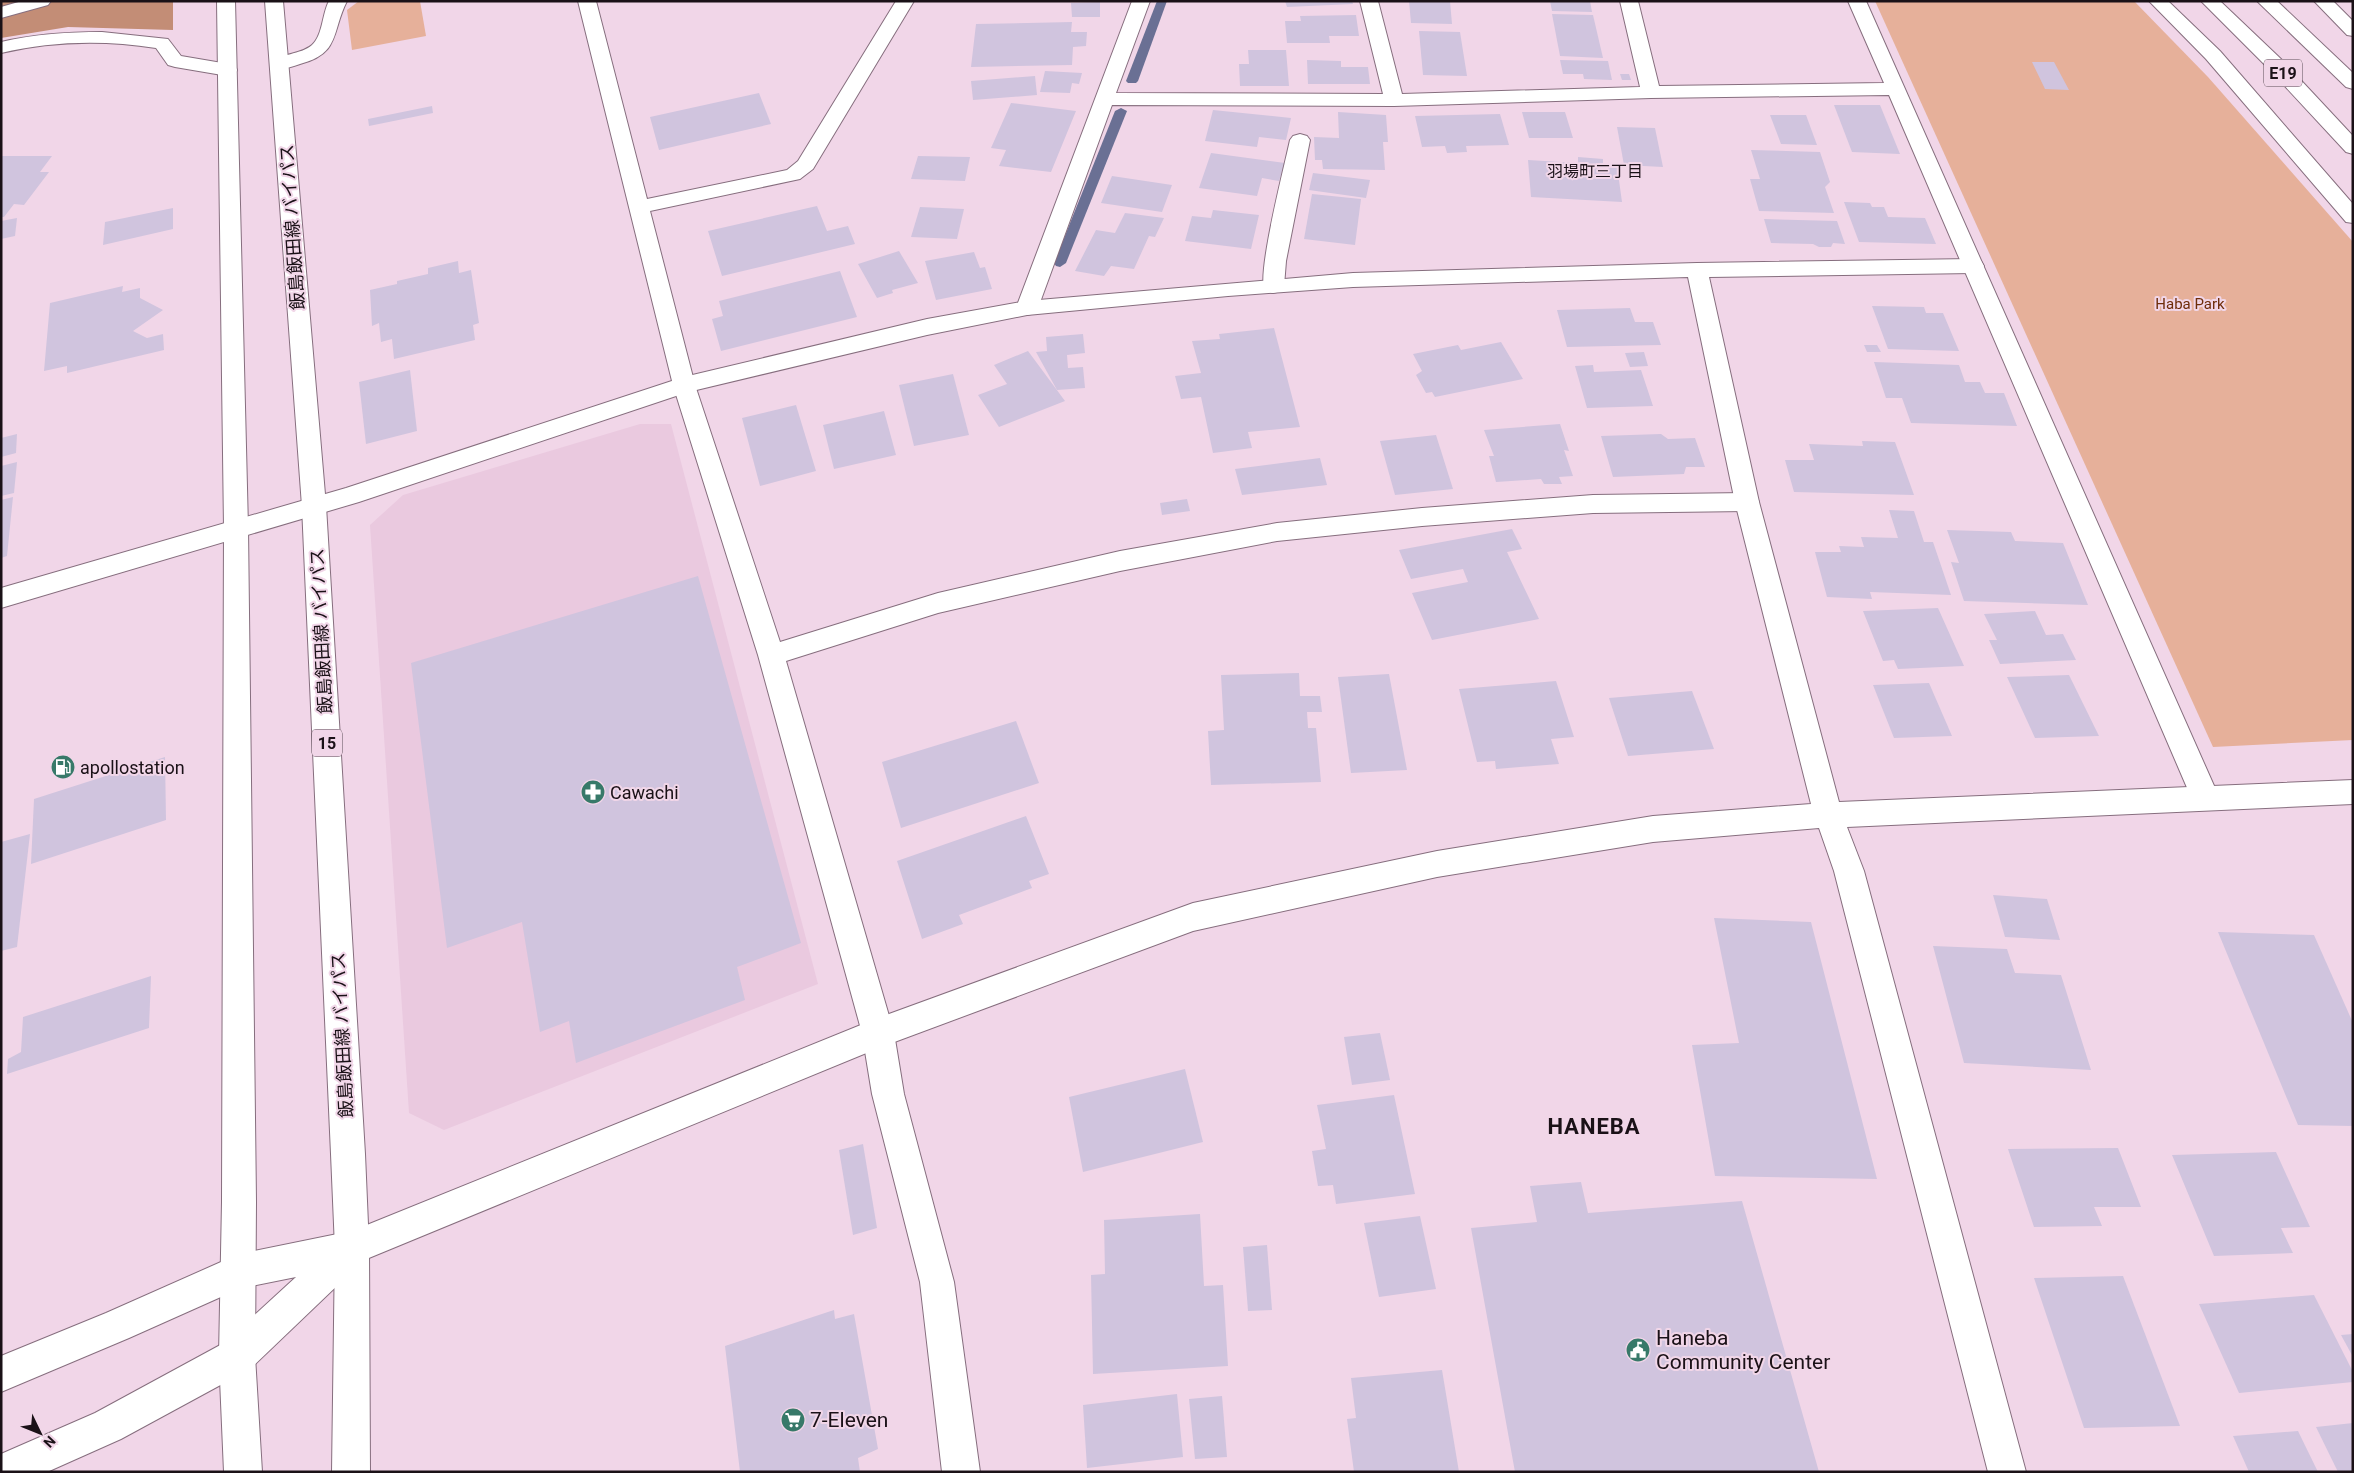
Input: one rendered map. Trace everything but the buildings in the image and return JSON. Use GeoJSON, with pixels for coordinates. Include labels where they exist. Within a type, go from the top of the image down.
{"type":"FeatureCollection","features":[{"type":"Feature","properties":{"kind":"main road"},"geometry":{"type":"LineString","coordinates":[[1,13],[42,1]]}},
{"type":"Feature","properties":{"kind":"main road"},"geometry":{"type":"LineString","coordinates":[[280,64],[309,55],[324,44],[333,10],[338,1]]}},
{"type":"Feature","properties":{"kind":"main road"},"geometry":{"type":"LineString","coordinates":[[587,1],[641,207],[684,385],[771,655],[878,1033],[888,1094],[936,1282],[961,1472]]}},
{"type":"Feature","properties":{"kind":"main road"},"geometry":{"type":"LineString","coordinates":[[641,207],[793,174],[806,165],[905,1]]}},
{"type":"Feature","properties":{"kind":"main road"},"geometry":{"type":"LineString","coordinates":[[1027,308],[1141,1]]}},
{"type":"Feature","properties":{"kind":"main road"},"geometry":{"type":"LineString","coordinates":[[1369,1],[1394,100]]}},
{"type":"Feature","properties":{"kind":"main road"},"geometry":{"type":"LineString","coordinates":[[1629,1],[1651,92]]}},
{"type":"Feature","properties":{"kind":"main road"},"geometry":{"type":"LineString","coordinates":[[1857,1],[2205,797]]}},
{"type":"Feature","properties":{"kind":"main road"},"geometry":{"type":"LineString","coordinates":[[2158,1],[2213,55],[2353,217]]}},
{"type":"Feature","properties":{"kind":"main road","name":"E19"},"geometry":{"type":"LineString","coordinates":[[2210,1],[2275,64],[2353,148]]}},
{"type":"Feature","properties":{"kind":"main road","name":"E19"},"geometry":{"type":"LineString","coordinates":[[2266,1],[2353,83]]}},
{"type":"Feature","properties":{"kind":"main road"},"geometry":{"type":"LineString","coordinates":[[2323,1],[2353,31]]}},
{"type":"Feature","properties":{"kind":"main road","name":"飯島飯田線 バイパス"},"geometry":{"type":"LineString","coordinates":[[275,8],[314,506],[352,1248],[351,1472]]}},
{"type":"Feature","properties":{"kind":"main road"},"geometry":{"type":"LineString","coordinates":[[226,13],[236,528],[239,1271],[237,1356],[243,1472]]}},
{"type":"Feature","properties":{"kind":"main road"},"geometry":{"type":"LineString","coordinates":[[1,48],[25,41],[124,37],[162,43],[175,61],[228,70]]}},
{"type":"Feature","properties":{"kind":"main road"},"geometry":{"type":"LineString","coordinates":[[1104,99],[1394,100],[1651,92],[1896,89]]}},
{"type":"Feature","properties":{"kind":"main road"},"geometry":{"type":"LineString","coordinates":[[1273,286],[1275,261],[1300,140]]}},
{"type":"Feature","properties":{"kind":"main road"},"geometry":{"type":"LineString","coordinates":[[1,598],[314,506],[684,385],[927,327],[1027,308],[1363,280],[1697,270],[1973,266]]}},
{"type":"Feature","properties":{"kind":"main road"},"geometry":{"type":"LineString","coordinates":[[1697,270],[1747,502],[1828,815],[1849,871],[2008,1472]]}},
{"type":"Feature","properties":{"kind":"main road"},"geometry":{"type":"LineString","coordinates":[[771,655],[938,603],[1120,560],[1277,532],[1422,517],[1593,504],[1747,502]]}},
{"type":"Feature","properties":{"kind":"main road"},"geometry":{"type":"LineString","coordinates":[[1,1374],[117,1326],[239,1271],[352,1248],[878,1033],[1193,917],[1437,864],[1653,829],[1828,815],[2353,792]]}},
{"type":"Feature","properties":{"kind":"main road"},"geometry":{"type":"LineString","coordinates":[[3,1472],[108,1426],[237,1356],[352,1248]]}},
{"type":"Feature","properties":{"kind":"shaded area"},"geometry":{"type":"Polygon","coordinates":[[[1,1],[173,1],[173,30],[68,27],[1,38],[1,1]]]}},
{"type":"Feature","properties":{"kind":"shaded area"},"geometry":{"type":"Polygon","coordinates":[[[640,424],[671,424],[818,984],[444,1130],[409,1113],[370,525],[403,495],[640,424]]]}},
{"type":"Feature","properties":{"kind":"green space"},"geometry":{"type":"Polygon","coordinates":[[[359,1],[420,1],[426,36],[352,50],[347,10],[359,1]]]}},
{"type":"Feature","properties":{"kind":"green space","name":"Haba Park"},"geometry":{"type":"Polygon","coordinates":[[[1875,1],[2134,1],[2208,77],[2353,242],[2353,740],[2213,747],[1875,1]]]}},
{"type":"Feature","properties":{"kind":"waterway"},"geometry":{"type":"LineString","coordinates":[[1132,81],[1162,1]]}},
{"type":"Feature","properties":{"kind":"waterway"},"geometry":{"type":"LineString","coordinates":[[1060,263],[1121,111]]}},
{"type":"Feature","properties":{"kind":"place","name":"apollostation"},"geometry":{"type":"Point","coordinates":[63,767]}},
{"type":"Feature","properties":{"kind":"place","name":"Cawachi"},"geometry":{"type":"Point","coordinates":[593,792]}},
{"type":"Feature","properties":{"kind":"place","name":"Haneba Community Center"},"geometry":{"type":"Point","coordinates":[1638,1350]}},
{"type":"Feature","properties":{"kind":"place","name":"7-Eleven"},"geometry":{"type":"Point","coordinates":[793,1420]}},
{"type":"Feature","properties":{"kind":"district","name":"羽場町三丁目"},"geometry":{"type":"Point","coordinates":[1595,171]}},
{"type":"Feature","properties":{"kind":"district","name":"HANEBA"},"geometry":{"type":"Point","coordinates":[1594,1126]}}]}
